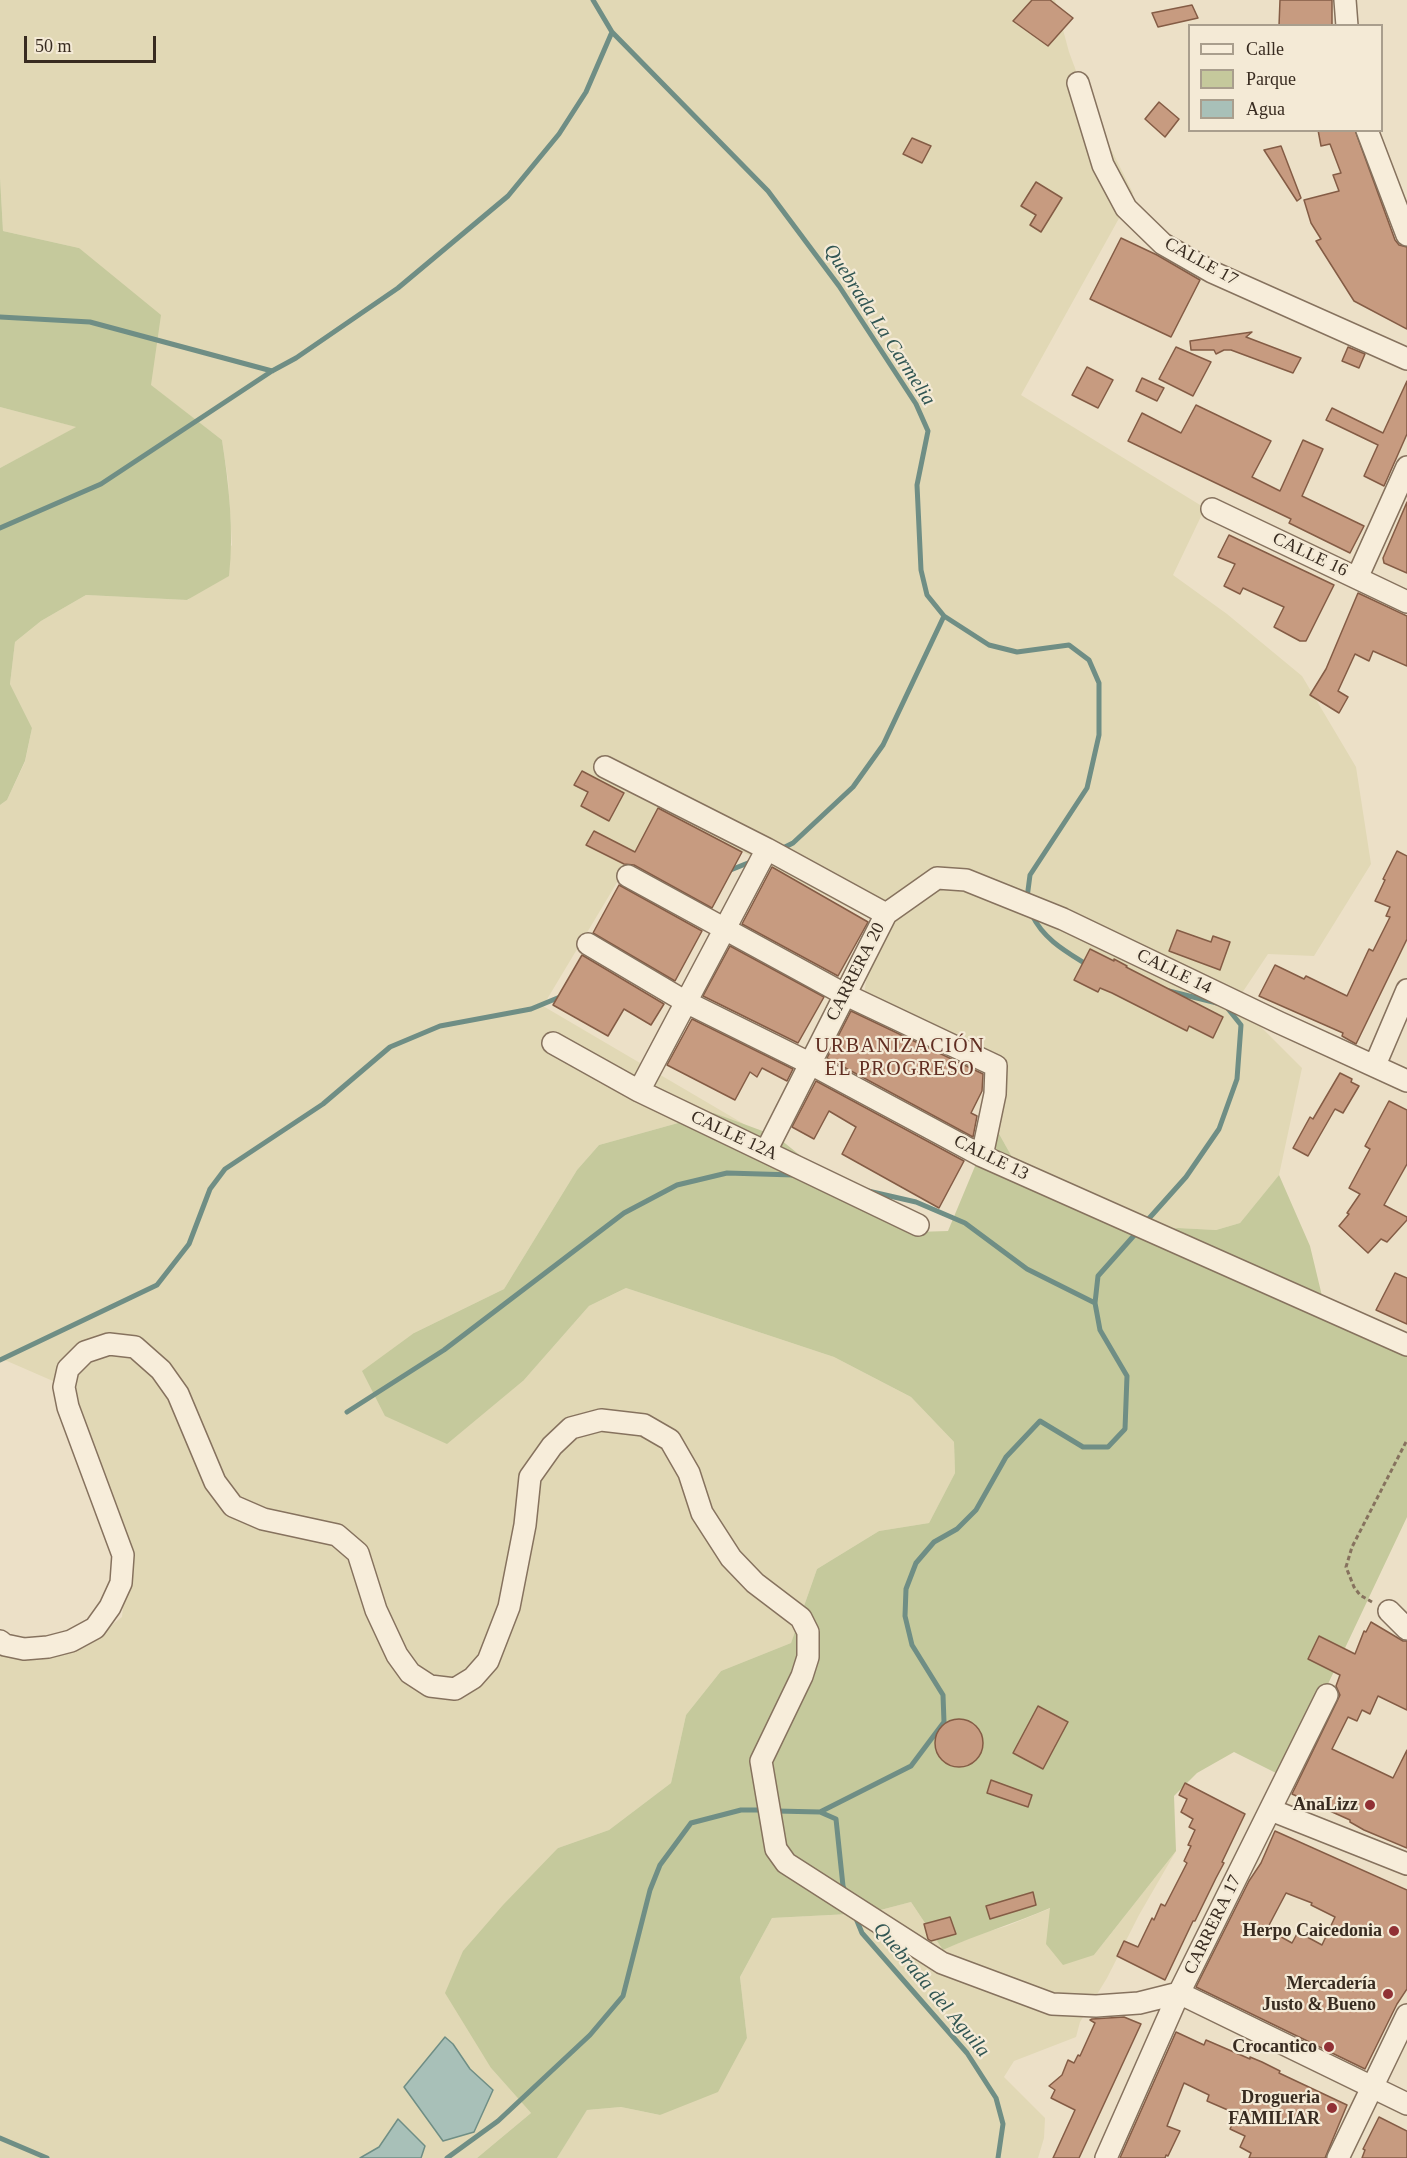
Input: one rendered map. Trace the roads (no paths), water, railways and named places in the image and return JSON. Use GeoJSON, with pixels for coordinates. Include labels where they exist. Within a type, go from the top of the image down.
{"type":"FeatureCollection","features":[{"type":"Feature","properties":{"kind":"street"},"geometry":{"type":"LineString","coordinates":[[1345,0],[1347,24]]}},
{"type":"Feature","properties":{"kind":"street","name":"CALLE 17"},"geometry":{"type":"LineString","coordinates":[[1078,83],[1103,165],[1126,208],[1163,244],[1212,272],[1407,359]]}},
{"type":"Feature","properties":{"kind":"street"},"geometry":{"type":"LineString","coordinates":[[1368,132],[1407,235]]}},
{"type":"Feature","properties":{"kind":"street"},"geometry":{"type":"LineString","coordinates":[[1357,578],[1407,467]]}},
{"type":"Feature","properties":{"kind":"street","name":"CALLE 16"},"geometry":{"type":"LineString","coordinates":[[1212,509],[1407,602]]}},
{"type":"Feature","properties":{"kind":"street"},"geometry":{"type":"LineString","coordinates":[[605,767],[767,849],[886,914]]}},
{"type":"Feature","properties":{"kind":"street"},"geometry":{"type":"LineString","coordinates":[[639,1090],[767,849]]}},
{"type":"Feature","properties":{"kind":"street"},"geometry":{"type":"LineString","coordinates":[[628,876],[844,993],[996,1066],[995,1094],[982,1156]]}},
{"type":"Feature","properties":{"kind":"street","name":"CARRERA 20"},"geometry":{"type":"LineString","coordinates":[[766,1151],[886,914],[937,878]]}},
{"type":"Feature","properties":{"kind":"street","name":"CALLE 14"},"geometry":{"type":"LineString","coordinates":[[937,878],[966,880],[1063,919],[1407,1081]]}},
{"type":"Feature","properties":{"kind":"street","name":"CALLE 13"},"geometry":{"type":"LineString","coordinates":[[588,944],[686,1002],[809,1063],[982,1156],[1407,1345]]}},
{"type":"Feature","properties":{"kind":"street"},"geometry":{"type":"LineString","coordinates":[[1375,1065],[1407,990]]}},
{"type":"Feature","properties":{"kind":"street","name":"CALLE 12A"},"geometry":{"type":"LineString","coordinates":[[553,1042],[639,1090],[918,1225]]}},
{"type":"Feature","properties":{"kind":"street"},"geometry":{"type":"LineString","coordinates":[[0,1641],[5,1645],[24,1649],[48,1647],[71,1641],[95,1628],[110,1607],[121,1583],[123,1555],[68,1407],[64,1388],[68,1369],[85,1352],[93,1349],[109,1344],[135,1347],[161,1370],[178,1394],[215,1482],[233,1506],[263,1519],[337,1535],[358,1553],[376,1610],[397,1655],[410,1673],[430,1686],[454,1689],[473,1678],[488,1661],[509,1607],[525,1525],[530,1478],[552,1446],[571,1428],[601,1420],[644,1425],[670,1440],[689,1473],[702,1513],[731,1558],[755,1583],[801,1618],[807,1632],[808,1657],[802,1676],[761,1761],[776,1849],[786,1863],[942,1963],[1052,2004],[1096,2006],[1139,2003],[1179,1993],[1407,2104]]}},
{"type":"Feature","properties":{"kind":"street"},"geometry":{"type":"LineString","coordinates":[[1398,1613],[1407,1629]]}},
{"type":"Feature","properties":{"kind":"street","name":"CARRERA 17"},"geometry":{"type":"LineString","coordinates":[[1106,2158],[1179,1993],[1327,1695]]}},
{"type":"Feature","properties":{"kind":"street"},"geometry":{"type":"LineString","coordinates":[[1271,1810],[1407,1864]]}},
{"type":"Feature","properties":{"kind":"street"},"geometry":{"type":"LineString","coordinates":[[1338,2158],[1407,2015]]}},
{"type":"Feature","properties":{"kind":"water"},"geometry":{"type":"Polygon","coordinates":[[[445,2037],[453,2044],[470,2069],[493,2090],[474,2132],[443,2141],[404,2087],[445,2037]]]}},
{"type":"Feature","properties":{"kind":"water"},"geometry":{"type":"Polygon","coordinates":[[[398,2119],[425,2146],[421,2158],[360,2158],[379,2147],[398,2119]]]}},
{"type":"Feature","properties":{"kind":"waterway","name":"Quebrada La Carmelia"},"geometry":{"type":"LineString","coordinates":[[593,0],[612,32],[768,191],[839,286],[916,404],[928,431],[917,485],[921,570],[927,595],[944,616],[989,645],[1017,652],[1069,645],[1089,660],[1099,683],[1099,735],[1087,788],[1030,875],[1027,898]]}},
{"type":"Feature","properties":{"kind":"waterway"},"geometry":{"type":"LineString","coordinates":[[0,528],[101,484],[272,371],[296,358],[398,288],[508,196],[559,134],[586,92],[612,32]]}},
{"type":"Feature","properties":{"kind":"waterway"},"geometry":{"type":"LineString","coordinates":[[0,317],[90,322],[272,371]]}},
{"type":"Feature","properties":{"kind":"waterway"},"geometry":{"type":"LineString","coordinates":[[781,849],[793,843],[853,787],[883,745],[944,616]]}},
{"type":"Feature","properties":{"kind":"waterway"},"geometry":{"type":"LineString","coordinates":[[728,871],[753,861]]}},
{"type":"Feature","properties":{"kind":"waterway","name":"Quebrada La Carmelia"},"geometry":{"type":"LineString","coordinates":[[1032,915],[1043,932],[1064,950],[1089,966]]}},
{"type":"Feature","properties":{"kind":"waterway","name":"Quebrada La Carmelia"},"geometry":{"type":"LineString","coordinates":[[1144,1224],[1186,1177],[1219,1129],[1237,1079],[1241,1025],[1225,1005],[1169,991]]}},
{"type":"Feature","properties":{"kind":"waterway"},"geometry":{"type":"LineString","coordinates":[[0,1360],[157,1285],[189,1244],[210,1189],[225,1169],[323,1104],[390,1047],[440,1026],[531,1009],[560,997]]}},
{"type":"Feature","properties":{"kind":"waterway"},"geometry":{"type":"LineString","coordinates":[[347,1412],[444,1350],[624,1213],[677,1185],[727,1173],[794,1175]]}},
{"type":"Feature","properties":{"kind":"waterway"},"geometry":{"type":"LineString","coordinates":[[868,1191],[916,1202],[965,1223],[1027,1269],[1095,1303]]}},
{"type":"Feature","properties":{"kind":"waterway","name":"Quebrada La Carmelia"},"geometry":{"type":"LineString","coordinates":[[776,1811],[820,1812],[911,1766],[944,1722],[943,1695],[912,1645],[905,1616],[906,1589],[916,1563],[934,1542],[957,1529],[976,1510],[1006,1457],[1040,1421],[1083,1447],[1108,1447],[1125,1429],[1127,1376],[1100,1330],[1095,1303],[1098,1276],[1138,1231]]}},
{"type":"Feature","properties":{"kind":"waterway","name":"Quebrada La Carmelia"},"geometry":{"type":"LineString","coordinates":[[447,2158],[498,2121],[590,2035],[623,1996],[650,1890],[660,1865],[691,1823],[741,1810],[763,1810]]}},
{"type":"Feature","properties":{"kind":"waterway","name":"Quebrada del Aguila"},"geometry":{"type":"LineString","coordinates":[[820,1812],[836,1819],[843,1886],[846,1894]]}},
{"type":"Feature","properties":{"kind":"waterway","name":"Quebrada del Aguila"},"geometry":{"type":"LineString","coordinates":[[855,1916],[862,1933],[967,2053],[996,2098],[1003,2124],[998,2158]]}},
{"type":"Feature","properties":{"kind":"waterway"},"geometry":{"type":"LineString","coordinates":[[0,2138],[47,2158]]}},
{"type":"Feature","properties":{"kind":"place","name":"AnaLizz"},"geometry":{"type":"Point","coordinates":[1370,1805]}},
{"type":"Feature","properties":{"kind":"place","name":"Herpo Caicedonia"},"geometry":{"type":"Point","coordinates":[1394,1931]}},
{"type":"Feature","properties":{"kind":"place","name":"Mercadería Justo & Bueno"},"geometry":{"type":"Point","coordinates":[1388,1994]}},
{"type":"Feature","properties":{"kind":"place","name":"Crocantico"},"geometry":{"type":"Point","coordinates":[1329,2047]}},
{"type":"Feature","properties":{"kind":"place","name":"Drogueria FAMILIAR"},"geometry":{"type":"Point","coordinates":[1332,2108]}},
{"type":"Feature","properties":{"kind":"district","name":"URBANIZACIÓN EL PROGRESO"},"geometry":{"type":"Point","coordinates":[900,1058]}}]}
